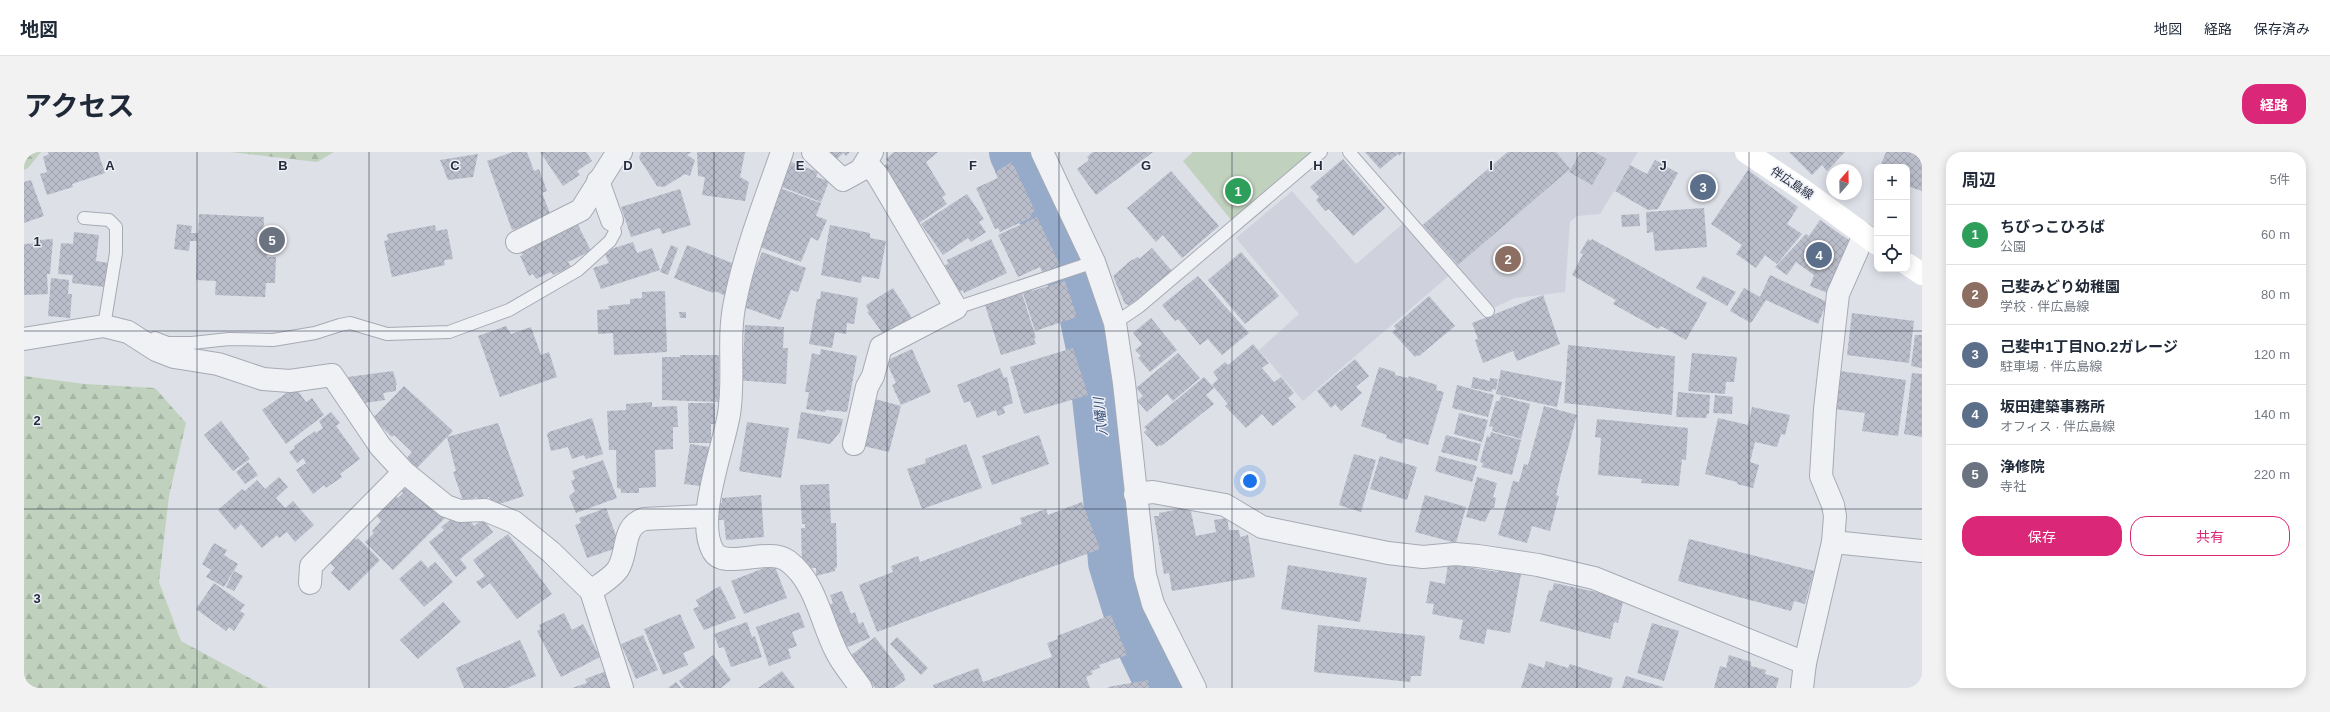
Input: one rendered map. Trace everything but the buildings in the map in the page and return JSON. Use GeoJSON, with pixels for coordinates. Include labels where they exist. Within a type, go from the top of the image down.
{"type":"FeatureCollection","features":[{"type":"Feature","properties":{"kind":"main road","name":"伴広島線"},"geometry":{"type":"LineString","coordinates":[[1746,152],[1803,190],[1871,239]]}},
{"type":"Feature","properties":{"kind":"main road"},"geometry":{"type":"LineString","coordinates":[[1910,266],[1922,274]]}},
{"type":"Feature","properties":{"kind":"street"},"geometry":{"type":"LineString","coordinates":[[517,242],[582,210],[598,181],[614,158],[621,152]]}},
{"type":"Feature","properties":{"kind":"street"},"geometry":{"type":"LineString","coordinates":[[782,152],[757,225],[735,301],[731,327],[729,412],[705,516],[712,550],[718,557],[727,560],[769,555],[788,561],[810,588],[836,652],[861,688]]}},
{"type":"Feature","properties":{"kind":"street"},"geometry":{"type":"LineString","coordinates":[[813,152],[843,180],[862,170],[869,158]]}},
{"type":"Feature","properties":{"kind":"street"},"geometry":{"type":"LineString","coordinates":[[1042,152],[1085,265],[1115,323],[1124,383],[1145,575],[1153,604],[1195,688]]}},
{"type":"Feature","properties":{"kind":"street"},"geometry":{"type":"LineString","coordinates":[[854,444],[867,387],[873,376],[881,347],[956,308],[878,176],[869,158]]}},
{"type":"Feature","properties":{"kind":"street"},"geometry":{"type":"LineString","coordinates":[[598,181],[612,220]]}},
{"type":"Feature","properties":{"kind":"street"},"geometry":{"type":"LineString","coordinates":[[1802,688],[1805,663],[1834,542],[1835,516],[1833,505],[1821,476],[1825,409],[1838,294],[1871,239]]}},
{"type":"Feature","properties":{"kind":"street"},"geometry":{"type":"LineString","coordinates":[[24,339],[104,326],[128,332],[156,350],[174,357],[218,364],[263,379],[290,381],[332,375],[380,446],[404,472],[446,506],[460,511],[485,510],[514,522],[551,552],[591,591],[622,688]]}},
{"type":"Feature","properties":{"kind":"street"},"geometry":{"type":"LineString","coordinates":[[310,583],[311,566],[404,472]]}},
{"type":"Feature","properties":{"kind":"street"},"geometry":{"type":"LineString","coordinates":[[1135,494],[1153,492],[1226,505],[1262,527],[1388,553],[1423,557],[1455,554],[1478,556],[1538,565],[1594,578],[1805,663]]}},
{"type":"Feature","properties":{"kind":"street"},"geometry":{"type":"LineString","coordinates":[[591,591],[617,571],[627,536],[632,525],[637,521],[644,519],[705,516]]}},
{"type":"Feature","properties":{"kind":"street"},"geometry":{"type":"LineString","coordinates":[[1834,542],[1922,552]]}},
{"type":"Feature","properties":{"kind":"lane"},"geometry":{"type":"LineString","coordinates":[[1115,323],[1140,306],[1321,152]]}},
{"type":"Feature","properties":{"kind":"lane"},"geometry":{"type":"LineString","coordinates":[[1349,152],[1488,311]]}},
{"type":"Feature","properties":{"kind":"lane"},"geometry":{"type":"LineString","coordinates":[[84,218],[109,220],[116,227],[116,253],[104,326]]}},
{"type":"Feature","properties":{"kind":"lane"},"geometry":{"type":"LineString","coordinates":[[128,332],[146,334],[168,343],[192,344],[229,339],[273,340],[315,333],[340,324],[350,323],[387,334],[449,332],[509,310],[578,270],[610,241],[615,232],[612,220]]}},
{"type":"Feature","properties":{"kind":"lane"},"geometry":{"type":"LineString","coordinates":[[956,308],[1085,265]]}},
{"type":"Feature","properties":{"kind":"shaded area"},"geometry":{"type":"Polygon","coordinates":[[[1507,152],[1638,152],[1600,214],[1577,216],[1570,222],[1565,292],[1515,298],[1491,309],[1420,227],[1507,152]]]}},
{"type":"Feature","properties":{"kind":"shaded area"},"geometry":{"type":"Polygon","coordinates":[[[1292,191],[1356,264],[1406,221],[1451,274],[1303,401],[1259,350],[1299,314],[1236,238],[1292,191]]]}},
{"type":"Feature","properties":{"kind":"green space"},"geometry":{"type":"Polygon","coordinates":[[[24,152],[41,152],[28,168],[24,170],[24,152]]]}},
{"type":"Feature","properties":{"kind":"green space"},"geometry":{"type":"Polygon","coordinates":[[[231,152],[334,152],[317,162],[231,152]]]}},
{"type":"Feature","properties":{"kind":"green space"},"geometry":{"type":"Polygon","coordinates":[[[1193,152],[1314,152],[1232,221],[1183,161],[1193,152]]]}},
{"type":"Feature","properties":{"kind":"green space"},"geometry":{"type":"Polygon","coordinates":[[[24,376],[85,384],[155,388],[186,423],[169,496],[159,582],[181,641],[268,688],[24,688],[24,376]]]}},
{"type":"Feature","properties":{"kind":"waterway","name":"八幡川"},"geometry":{"type":"LineString","coordinates":[[1016,152],[1070,267],[1085,310],[1094,352],[1110,497],[1115,562],[1135,627],[1164,688]]}},
{"type":"Feature","properties":{"kind":"place","name":"己斐中1丁目NO.2ガレージ"},"geometry":{"type":"Point","coordinates":[1703,187]}},
{"type":"Feature","properties":{"kind":"place","name":"ちびっこひろば"},"geometry":{"type":"Point","coordinates":[1238,191]}},
{"type":"Feature","properties":{"kind":"place","name":"浄修院"},"geometry":{"type":"Point","coordinates":[272,240]}},
{"type":"Feature","properties":{"kind":"place","name":"坂田建築事務所"},"geometry":{"type":"Point","coordinates":[1819,255]}},
{"type":"Feature","properties":{"kind":"place","name":"己斐みどり幼稚園"},"geometry":{"type":"Point","coordinates":[1508,259]}}]}
